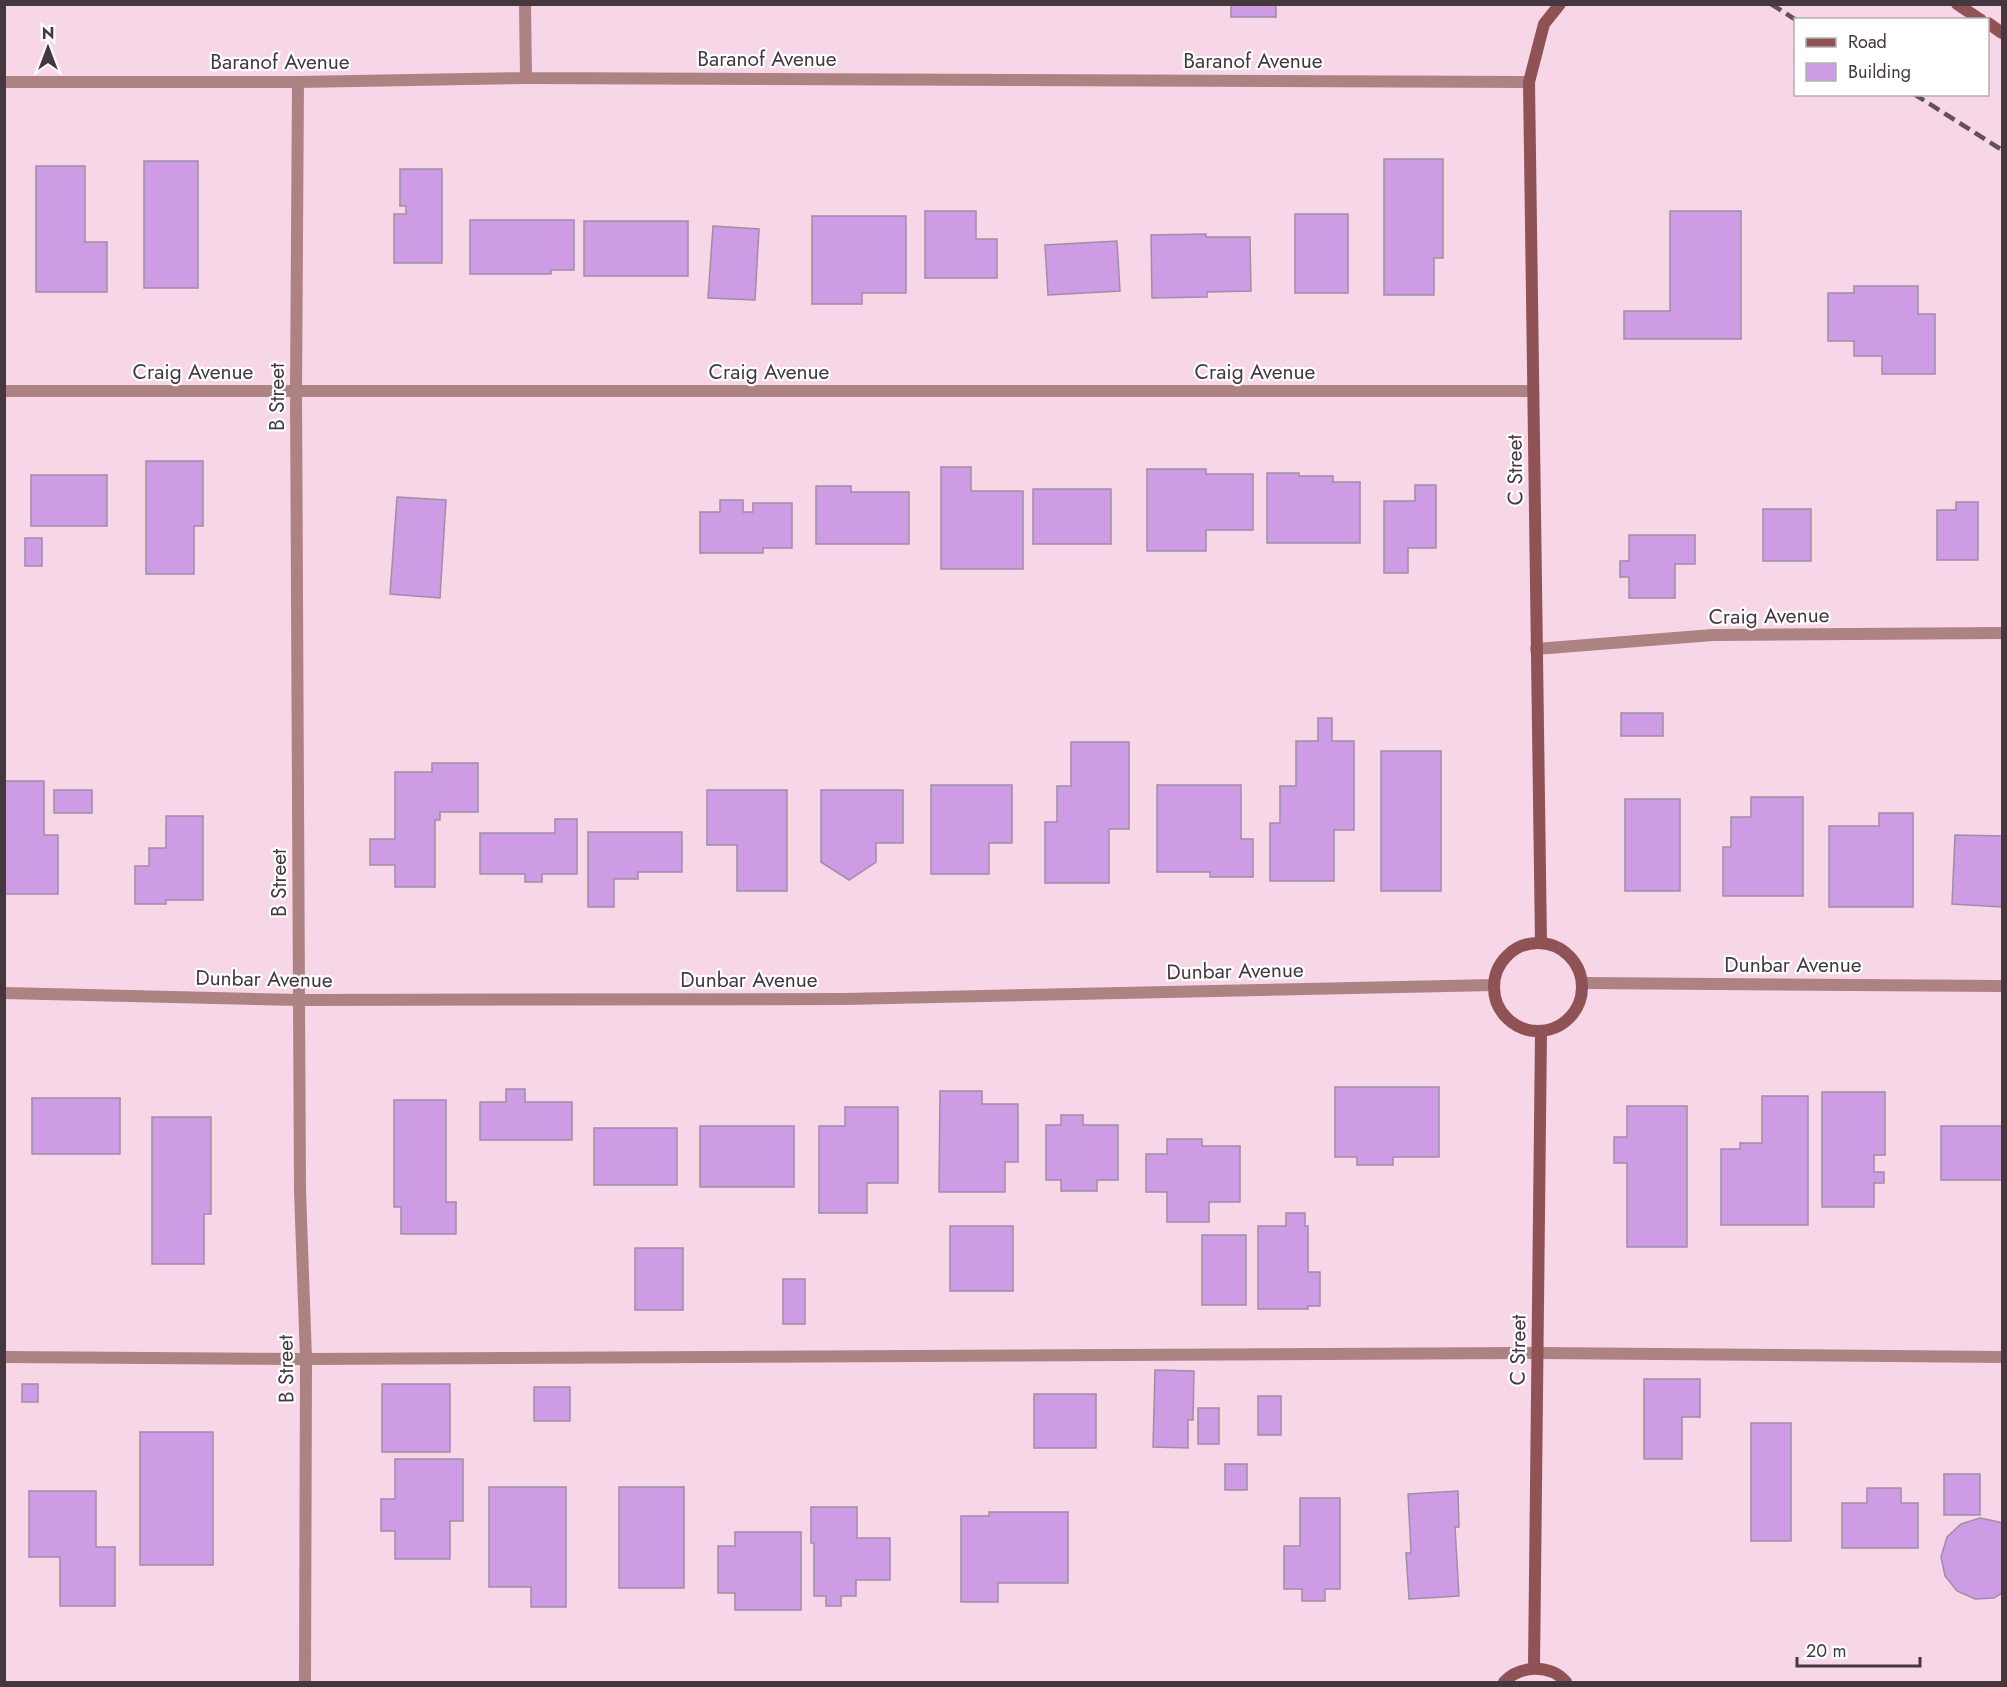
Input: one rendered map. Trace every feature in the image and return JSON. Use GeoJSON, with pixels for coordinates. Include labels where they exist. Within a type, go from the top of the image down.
{"type":"FeatureCollection","features":[{"type":"Feature","properties":{"kind":"street"},"geometry":{"type":"LineString","coordinates":[[525,4],[526,78]]}},
{"type":"Feature","properties":{"kind":"street","name":"C Street"},"geometry":{"type":"LineString","coordinates":[[1540,943],[1528,82],[1544,24],[1560,4]]}},
{"type":"Feature","properties":{"kind":"street"},"geometry":{"type":"LineString","coordinates":[[1957,4],[1978,18]]}},
{"type":"Feature","properties":{"kind":"street"},"geometry":{"type":"LineString","coordinates":[[1989,24],[2002,33]]}},
{"type":"Feature","properties":{"kind":"street","name":"Baranof Avenue"},"geometry":{"type":"LineString","coordinates":[[4,82],[298,82],[526,78],[1528,82]]}},
{"type":"Feature","properties":{"kind":"street","name":"B Street"},"geometry":{"type":"LineString","coordinates":[[298,82],[296,392],[300,1191],[306,1359],[305,1683]]}},
{"type":"Feature","properties":{"kind":"street","name":"Craig Avenue"},"geometry":{"type":"LineString","coordinates":[[4,391],[1533,391]]}},
{"type":"Feature","properties":{"kind":"street","name":"Craig Avenue"},"geometry":{"type":"LineString","coordinates":[[1536,649],[1713,635],[2002,633]]}},
{"type":"Feature","properties":{"kind":"street"},"geometry":{"type":"LineString","coordinates":[[1540,943],[1556,946],[1569,954],[1583,982],[1582,997],[1577,1011],[1567,1022],[1555,1029],[1540,1032],[1517,1026],[1507,1019],[1499,1009],[1495,997],[1494,985],[1497,971],[1504,959],[1514,950],[1527,944],[1540,943]]}},
{"type":"Feature","properties":{"kind":"street","name":"Dunbar Avenue"},"geometry":{"type":"LineString","coordinates":[[1583,982],[2002,986]]}},
{"type":"Feature","properties":{"kind":"street","name":"Dunbar Avenue"},"geometry":{"type":"LineString","coordinates":[[4,993],[299,1000],[844,999],[1494,985]]}},
{"type":"Feature","properties":{"kind":"street","name":"C Street"},"geometry":{"type":"LineString","coordinates":[[1534,1668],[1540,1032]]}},
{"type":"Feature","properties":{"kind":"street"},"geometry":{"type":"LineString","coordinates":[[4,1357],[306,1359],[1538,1353],[2002,1357]]}},
{"type":"Feature","properties":{"kind":"street"},"geometry":{"type":"LineString","coordinates":[[1504,1683],[1521,1671],[1534,1668],[1549,1671],[1566,1683]]}},
{"type":"Feature","properties":{"kind":"building"},"geometry":{"type":"Polygon","coordinates":[[[1231,4],[1276,4],[1276,17],[1231,17],[1231,4]]]}},
{"type":"Feature","properties":{"kind":"building"},"geometry":{"type":"Polygon","coordinates":[[[1384,159],[1443,159],[1443,258],[1434,258],[1434,295],[1384,295],[1384,159]]]}},
{"type":"Feature","properties":{"kind":"building"},"geometry":{"type":"Polygon","coordinates":[[[144,161],[198,161],[198,288],[144,288],[144,161]]]}},
{"type":"Feature","properties":{"kind":"building"},"geometry":{"type":"Polygon","coordinates":[[[36,166],[85,166],[85,242],[107,242],[107,292],[36,292],[36,166]]]}},
{"type":"Feature","properties":{"kind":"building"},"geometry":{"type":"Polygon","coordinates":[[[400,169],[442,169],[442,263],[394,263],[394,214],[406,214],[406,206],[400,206],[400,169]]]}},
{"type":"Feature","properties":{"kind":"building"},"geometry":{"type":"Polygon","coordinates":[[[925,211],[976,211],[976,239],[997,239],[997,278],[925,278],[925,211]]]}},
{"type":"Feature","properties":{"kind":"building"},"geometry":{"type":"Polygon","coordinates":[[[1670,211],[1741,211],[1741,339],[1624,339],[1624,311],[1670,311],[1670,211]]]}},
{"type":"Feature","properties":{"kind":"building"},"geometry":{"type":"Polygon","coordinates":[[[1295,214],[1348,214],[1348,293],[1295,293],[1295,214]]]}},
{"type":"Feature","properties":{"kind":"building"},"geometry":{"type":"Polygon","coordinates":[[[812,216],[906,216],[906,293],[862,293],[862,304],[812,304],[812,216]]]}},
{"type":"Feature","properties":{"kind":"building"},"geometry":{"type":"Polygon","coordinates":[[[470,220],[574,220],[574,270],[551,270],[551,274],[470,274],[470,220]]]}},
{"type":"Feature","properties":{"kind":"building"},"geometry":{"type":"Polygon","coordinates":[[[584,221],[688,221],[688,276],[584,276],[584,221]]]}},
{"type":"Feature","properties":{"kind":"building"},"geometry":{"type":"Polygon","coordinates":[[[713,226],[759,229],[755,300],[708,298],[713,226]]]}},
{"type":"Feature","properties":{"kind":"building"},"geometry":{"type":"Polygon","coordinates":[[[1206,234],[1206,237],[1250,237],[1251,291],[1207,292],[1207,297],[1152,298],[1151,235],[1206,234]]]}},
{"type":"Feature","properties":{"kind":"building"},"geometry":{"type":"Polygon","coordinates":[[[1117,241],[1120,291],[1048,295],[1045,245],[1117,241]]]}},
{"type":"Feature","properties":{"kind":"building"},"geometry":{"type":"Polygon","coordinates":[[[1854,286],[1918,286],[1918,314],[1935,314],[1935,374],[1882,374],[1882,356],[1854,356],[1854,341],[1828,341],[1828,293],[1854,293],[1854,286]]]}},
{"type":"Feature","properties":{"kind":"building"},"geometry":{"type":"Polygon","coordinates":[[[146,461],[203,461],[203,526],[194,526],[194,574],[146,574],[146,461]]]}},
{"type":"Feature","properties":{"kind":"building"},"geometry":{"type":"Polygon","coordinates":[[[941,467],[971,467],[971,491],[1023,491],[1023,569],[941,569],[941,467]]]}},
{"type":"Feature","properties":{"kind":"building"},"geometry":{"type":"Polygon","coordinates":[[[1147,469],[1206,469],[1206,474],[1253,474],[1253,530],[1206,530],[1206,551],[1147,551],[1147,469]]]}},
{"type":"Feature","properties":{"kind":"building"},"geometry":{"type":"Polygon","coordinates":[[[1267,473],[1333,476],[1333,482],[1360,482],[1360,543],[1267,543],[1267,473]]]}},
{"type":"Feature","properties":{"kind":"building"},"geometry":{"type":"Polygon","coordinates":[[[31,475],[107,475],[107,526],[31,526],[31,475]]]}},
{"type":"Feature","properties":{"kind":"building"},"geometry":{"type":"Polygon","coordinates":[[[1415,485],[1436,485],[1436,548],[1408,548],[1408,573],[1384,573],[1384,501],[1415,501],[1415,485]]]}},
{"type":"Feature","properties":{"kind":"building"},"geometry":{"type":"Polygon","coordinates":[[[816,486],[851,486],[851,492],[909,492],[909,544],[816,544],[816,486]]]}},
{"type":"Feature","properties":{"kind":"building"},"geometry":{"type":"Polygon","coordinates":[[[1033,489],[1111,489],[1111,544],[1033,544],[1033,489]]]}},
{"type":"Feature","properties":{"kind":"building"},"geometry":{"type":"Polygon","coordinates":[[[397,497],[446,500],[440,598],[390,594],[397,497]]]}},
{"type":"Feature","properties":{"kind":"building"},"geometry":{"type":"Polygon","coordinates":[[[720,500],[743,500],[743,512],[753,512],[753,503],[792,503],[792,548],[763,548],[763,553],[700,553],[700,512],[720,512],[720,500]]]}},
{"type":"Feature","properties":{"kind":"building"},"geometry":{"type":"Polygon","coordinates":[[[1956,502],[1978,502],[1978,560],[1937,560],[1937,510],[1956,510],[1956,502]]]}},
{"type":"Feature","properties":{"kind":"building"},"geometry":{"type":"Polygon","coordinates":[[[1763,509],[1811,509],[1811,561],[1763,561],[1763,509]]]}},
{"type":"Feature","properties":{"kind":"building"},"geometry":{"type":"Polygon","coordinates":[[[1629,535],[1695,535],[1695,564],[1675,564],[1675,598],[1629,598],[1629,577],[1620,577],[1620,561],[1629,561],[1629,535]]]}},
{"type":"Feature","properties":{"kind":"building"},"geometry":{"type":"Polygon","coordinates":[[[25,538],[42,538],[42,566],[25,566],[25,538]]]}},
{"type":"Feature","properties":{"kind":"building"},"geometry":{"type":"Polygon","coordinates":[[[1621,713],[1663,713],[1663,736],[1621,736],[1621,713]]]}},
{"type":"Feature","properties":{"kind":"building"},"geometry":{"type":"Polygon","coordinates":[[[1318,718],[1332,718],[1332,741],[1354,741],[1354,830],[1334,830],[1334,881],[1270,881],[1270,823],[1280,823],[1280,786],[1296,786],[1296,741],[1318,741],[1318,718]]]}},
{"type":"Feature","properties":{"kind":"building"},"geometry":{"type":"Polygon","coordinates":[[[1071,742],[1129,742],[1129,829],[1109,829],[1109,883],[1045,883],[1045,822],[1057,822],[1057,786],[1071,786],[1071,742]]]}},
{"type":"Feature","properties":{"kind":"building"},"geometry":{"type":"Polygon","coordinates":[[[1381,751],[1441,751],[1441,891],[1381,891],[1381,751]]]}},
{"type":"Feature","properties":{"kind":"building"},"geometry":{"type":"Polygon","coordinates":[[[432,763],[478,763],[478,812],[440,812],[440,820],[435,820],[435,887],[395,887],[395,865],[370,865],[370,839],[395,839],[395,772],[432,772],[432,763]]]}},
{"type":"Feature","properties":{"kind":"building"},"geometry":{"type":"Polygon","coordinates":[[[4,781],[44,781],[44,835],[58,835],[58,894],[4,894],[4,781]]]}},
{"type":"Feature","properties":{"kind":"building"},"geometry":{"type":"Polygon","coordinates":[[[931,785],[1012,785],[1012,843],[989,843],[989,874],[931,874],[931,785]]]}},
{"type":"Feature","properties":{"kind":"building"},"geometry":{"type":"Polygon","coordinates":[[[1157,785],[1241,785],[1241,839],[1253,839],[1253,877],[1210,877],[1210,872],[1157,872],[1157,785]]]}},
{"type":"Feature","properties":{"kind":"building"},"geometry":{"type":"Polygon","coordinates":[[[54,790],[92,790],[92,813],[54,813],[54,790]]]}},
{"type":"Feature","properties":{"kind":"building"},"geometry":{"type":"Polygon","coordinates":[[[707,790],[787,790],[787,891],[737,891],[737,845],[707,845],[707,790]]]}},
{"type":"Feature","properties":{"kind":"building"},"geometry":{"type":"Polygon","coordinates":[[[821,790],[903,790],[903,843],[876,843],[876,862],[849,880],[821,862],[821,790]]]}},
{"type":"Feature","properties":{"kind":"building"},"geometry":{"type":"Polygon","coordinates":[[[1751,797],[1803,797],[1803,896],[1723,896],[1723,847],[1731,847],[1731,817],[1751,817],[1751,797]]]}},
{"type":"Feature","properties":{"kind":"building"},"geometry":{"type":"Polygon","coordinates":[[[1625,799],[1680,799],[1680,891],[1625,891],[1625,799]]]}},
{"type":"Feature","properties":{"kind":"building"},"geometry":{"type":"Polygon","coordinates":[[[1879,813],[1913,813],[1913,907],[1829,907],[1829,826],[1879,826],[1879,813]]]}},
{"type":"Feature","properties":{"kind":"building"},"geometry":{"type":"Polygon","coordinates":[[[166,816],[203,816],[203,900],[166,900],[166,904],[135,904],[135,866],[149,866],[149,848],[166,848],[166,816]]]}},
{"type":"Feature","properties":{"kind":"building"},"geometry":{"type":"Polygon","coordinates":[[[555,819],[577,819],[577,874],[542,874],[542,882],[525,882],[525,874],[480,874],[480,833],[555,833],[555,819]]]}},
{"type":"Feature","properties":{"kind":"building"},"geometry":{"type":"Polygon","coordinates":[[[588,832],[682,832],[682,872],[638,872],[638,879],[614,879],[614,907],[588,907],[588,832]]]}},
{"type":"Feature","properties":{"kind":"building"},"geometry":{"type":"Polygon","coordinates":[[[1955,835],[2002,836],[2002,907],[1952,904],[1955,835]]]}},
{"type":"Feature","properties":{"kind":"building"},"geometry":{"type":"Polygon","coordinates":[[[1335,1087],[1439,1087],[1439,1157],[1393,1157],[1393,1165],[1357,1165],[1357,1157],[1335,1157],[1335,1087]]]}},
{"type":"Feature","properties":{"kind":"building"},"geometry":{"type":"Polygon","coordinates":[[[506,1089],[525,1089],[525,1102],[572,1102],[572,1140],[480,1140],[480,1102],[506,1102],[506,1089]]]}},
{"type":"Feature","properties":{"kind":"building"},"geometry":{"type":"Polygon","coordinates":[[[940,1091],[982,1091],[982,1104],[1018,1104],[1018,1162],[1005,1162],[1005,1192],[939,1192],[940,1091]]]}},
{"type":"Feature","properties":{"kind":"building"},"geometry":{"type":"Polygon","coordinates":[[[1822,1092],[1885,1092],[1885,1155],[1874,1155],[1874,1172],[1884,1172],[1884,1183],[1874,1183],[1874,1207],[1822,1207],[1822,1092]]]}},
{"type":"Feature","properties":{"kind":"building"},"geometry":{"type":"Polygon","coordinates":[[[1762,1096],[1808,1096],[1808,1225],[1721,1225],[1721,1149],[1740,1149],[1740,1143],[1762,1143],[1762,1096]]]}},
{"type":"Feature","properties":{"kind":"building"},"geometry":{"type":"Polygon","coordinates":[[[32,1098],[120,1098],[120,1154],[32,1154],[32,1098]]]}},
{"type":"Feature","properties":{"kind":"building"},"geometry":{"type":"Polygon","coordinates":[[[394,1100],[446,1100],[446,1202],[456,1202],[456,1234],[401,1234],[401,1207],[394,1207],[394,1100]]]}},
{"type":"Feature","properties":{"kind":"building"},"geometry":{"type":"Polygon","coordinates":[[[1627,1106],[1687,1106],[1687,1247],[1627,1247],[1627,1163],[1614,1163],[1614,1137],[1627,1137],[1627,1106]]]}},
{"type":"Feature","properties":{"kind":"building"},"geometry":{"type":"Polygon","coordinates":[[[845,1107],[898,1107],[898,1183],[867,1183],[867,1213],[819,1213],[819,1126],[845,1126],[845,1107]]]}},
{"type":"Feature","properties":{"kind":"building"},"geometry":{"type":"Polygon","coordinates":[[[1061,1115],[1083,1115],[1083,1125],[1118,1125],[1118,1180],[1097,1180],[1097,1191],[1061,1191],[1061,1180],[1046,1180],[1046,1125],[1061,1125],[1061,1115]]]}},
{"type":"Feature","properties":{"kind":"building"},"geometry":{"type":"Polygon","coordinates":[[[152,1117],[211,1117],[211,1214],[204,1214],[204,1264],[152,1264],[152,1117]]]}},
{"type":"Feature","properties":{"kind":"building"},"geometry":{"type":"Polygon","coordinates":[[[700,1126],[794,1126],[794,1187],[700,1187],[700,1126]]]}},
{"type":"Feature","properties":{"kind":"building"},"geometry":{"type":"Polygon","coordinates":[[[1941,1126],[2002,1126],[2002,1180],[1941,1180],[1941,1126]]]}},
{"type":"Feature","properties":{"kind":"building"},"geometry":{"type":"Polygon","coordinates":[[[594,1128],[677,1128],[677,1185],[594,1185],[594,1128]]]}},
{"type":"Feature","properties":{"kind":"building"},"geometry":{"type":"Polygon","coordinates":[[[1167,1139],[1202,1139],[1202,1146],[1240,1146],[1240,1202],[1209,1202],[1209,1222],[1167,1222],[1167,1192],[1146,1192],[1146,1154],[1167,1154],[1167,1139]]]}},
{"type":"Feature","properties":{"kind":"building"},"geometry":{"type":"Polygon","coordinates":[[[1286,1213],[1305,1213],[1305,1226],[1308,1226],[1308,1272],[1320,1272],[1320,1306],[1308,1306],[1308,1309],[1258,1309],[1258,1226],[1286,1226],[1286,1213]]]}},
{"type":"Feature","properties":{"kind":"building"},"geometry":{"type":"Polygon","coordinates":[[[950,1226],[1013,1226],[1013,1291],[950,1291],[950,1226]]]}},
{"type":"Feature","properties":{"kind":"building"},"geometry":{"type":"Polygon","coordinates":[[[1202,1235],[1246,1235],[1246,1305],[1202,1305],[1202,1235]]]}},
{"type":"Feature","properties":{"kind":"building"},"geometry":{"type":"Polygon","coordinates":[[[635,1248],[683,1248],[683,1310],[635,1310],[635,1248]]]}},
{"type":"Feature","properties":{"kind":"building"},"geometry":{"type":"Polygon","coordinates":[[[783,1279],[805,1279],[805,1324],[783,1324],[783,1279]]]}},
{"type":"Feature","properties":{"kind":"building"},"geometry":{"type":"Polygon","coordinates":[[[1155,1370],[1194,1371],[1193,1420],[1188,1420],[1188,1448],[1153,1447],[1155,1370]]]}},
{"type":"Feature","properties":{"kind":"building"},"geometry":{"type":"Polygon","coordinates":[[[1644,1379],[1700,1379],[1700,1417],[1682,1417],[1682,1459],[1644,1459],[1644,1379]]]}},
{"type":"Feature","properties":{"kind":"building"},"geometry":{"type":"Polygon","coordinates":[[[22,1384],[38,1384],[38,1402],[22,1402],[22,1384]]]}},
{"type":"Feature","properties":{"kind":"building"},"geometry":{"type":"Polygon","coordinates":[[[382,1384],[450,1384],[450,1452],[382,1452],[382,1384]]]}},
{"type":"Feature","properties":{"kind":"building"},"geometry":{"type":"Polygon","coordinates":[[[534,1387],[570,1387],[570,1421],[534,1421],[534,1387]]]}},
{"type":"Feature","properties":{"kind":"building"},"geometry":{"type":"Polygon","coordinates":[[[1034,1394],[1096,1394],[1096,1448],[1034,1448],[1034,1394]]]}},
{"type":"Feature","properties":{"kind":"building"},"geometry":{"type":"Polygon","coordinates":[[[1258,1396],[1281,1396],[1281,1435],[1258,1435],[1258,1396]]]}},
{"type":"Feature","properties":{"kind":"building"},"geometry":{"type":"Polygon","coordinates":[[[1198,1408],[1219,1408],[1219,1444],[1198,1444],[1198,1408]]]}},
{"type":"Feature","properties":{"kind":"building"},"geometry":{"type":"Polygon","coordinates":[[[1751,1423],[1791,1423],[1791,1541],[1751,1541],[1751,1423]]]}},
{"type":"Feature","properties":{"kind":"building"},"geometry":{"type":"Polygon","coordinates":[[[140,1432],[213,1432],[213,1565],[140,1565],[140,1432]]]}},
{"type":"Feature","properties":{"kind":"building"},"geometry":{"type":"Polygon","coordinates":[[[395,1459],[463,1459],[463,1521],[450,1521],[450,1559],[395,1559],[395,1531],[381,1531],[381,1499],[395,1499],[395,1459]]]}},
{"type":"Feature","properties":{"kind":"building"},"geometry":{"type":"Polygon","coordinates":[[[1225,1464],[1247,1464],[1247,1490],[1225,1490],[1225,1464]]]}},
{"type":"Feature","properties":{"kind":"building"},"geometry":{"type":"Polygon","coordinates":[[[1944,1474],[1980,1474],[1980,1515],[1944,1515],[1944,1474]]]}},
{"type":"Feature","properties":{"kind":"building"},"geometry":{"type":"Polygon","coordinates":[[[489,1487],[566,1487],[566,1607],[531,1607],[531,1587],[489,1587],[489,1487]]]}},
{"type":"Feature","properties":{"kind":"building"},"geometry":{"type":"Polygon","coordinates":[[[619,1487],[684,1487],[684,1588],[619,1588],[619,1487]]]}},
{"type":"Feature","properties":{"kind":"building"},"geometry":{"type":"Polygon","coordinates":[[[1867,1488],[1901,1488],[1901,1503],[1918,1503],[1918,1548],[1842,1548],[1842,1503],[1867,1503],[1867,1488]]]}},
{"type":"Feature","properties":{"kind":"building"},"geometry":{"type":"Polygon","coordinates":[[[29,1491],[96,1491],[96,1547],[115,1547],[115,1606],[60,1606],[60,1557],[29,1557],[29,1491]]]}},
{"type":"Feature","properties":{"kind":"building"},"geometry":{"type":"Polygon","coordinates":[[[1458,1491],[1459,1527],[1455,1527],[1459,1596],[1409,1599],[1406,1553],[1411,1553],[1408,1494],[1458,1491]]]}},
{"type":"Feature","properties":{"kind":"building"},"geometry":{"type":"Polygon","coordinates":[[[1300,1498],[1340,1498],[1340,1589],[1325,1589],[1325,1601],[1302,1601],[1302,1589],[1284,1589],[1284,1546],[1300,1546],[1300,1498]]]}},
{"type":"Feature","properties":{"kind":"building"},"geometry":{"type":"Polygon","coordinates":[[[811,1507],[857,1507],[857,1538],[890,1538],[890,1580],[856,1580],[856,1596],[841,1596],[841,1606],[826,1606],[826,1596],[814,1596],[811,1507]]]}},
{"type":"Feature","properties":{"kind":"building"},"geometry":{"type":"Polygon","coordinates":[[[989,1512],[1068,1512],[1068,1583],[998,1583],[998,1602],[961,1602],[961,1516],[989,1516],[989,1512]]]}},
{"type":"Feature","properties":{"kind":"building"},"geometry":{"type":"Polygon","coordinates":[[[1980,1518],[2002,1524],[2002,1593],[1994,1598],[1975,1599],[1957,1591],[1945,1576],[1941,1557],[1947,1537],[1961,1524],[1980,1518]]]}},
{"type":"Feature","properties":{"kind":"building"},"geometry":{"type":"Polygon","coordinates":[[[735,1532],[801,1532],[801,1610],[735,1610],[735,1593],[718,1593],[718,1546],[735,1546],[735,1532]]]}},
{"type":"Feature","properties":{"kind":"railway"},"geometry":{"type":"LineString","coordinates":[[1771,4],[1794,19]]}},
{"type":"Feature","properties":{"kind":"railway"},"geometry":{"type":"LineString","coordinates":[[1917,96],[2002,150]]}}]}
